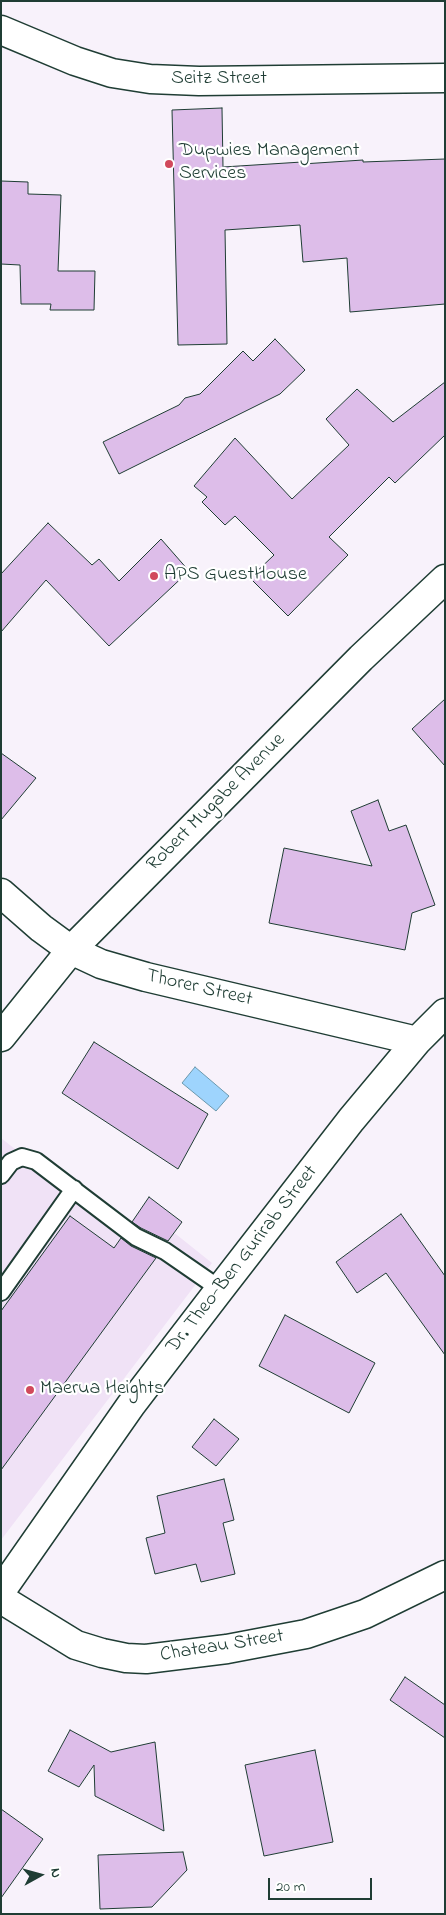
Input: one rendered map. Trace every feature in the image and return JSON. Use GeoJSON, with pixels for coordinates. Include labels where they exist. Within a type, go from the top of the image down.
{"type":"FeatureCollection","features":[{"type":"Feature","properties":{"kind":"street","name":"Seitz Street"},"geometry":{"type":"LineString","coordinates":[[1,30],[84,64],[112,73],[150,79],[199,81],[445,78]]}},
{"type":"Feature","properties":{"kind":"street","name":"Robert Mugabe Avenue"},"geometry":{"type":"LineString","coordinates":[[1,1037],[71,950],[354,665],[445,579]]}},
{"type":"Feature","properties":{"kind":"street","name":"Thorer Street"},"geometry":{"type":"LineString","coordinates":[[1,893],[41,928],[71,950],[101,964],[146,977],[417,1041]]}},
{"type":"Feature","properties":{"kind":"street","name":"Dr. Theo-Ben Gurirab Street"},"geometry":{"type":"LineString","coordinates":[[1,1591],[131,1405],[220,1289],[351,1120],[417,1041],[445,1013]]}},
{"type":"Feature","properties":{"kind":"street","name":"Chateau Street"},"geometry":{"type":"LineString","coordinates":[[1,1599],[76,1645],[126,1658],[146,1659],[227,1649],[306,1634],[365,1614],[445,1575]]}},
{"type":"Feature","properties":{"kind":"lane"},"geometry":{"type":"LineString","coordinates":[[1,1175],[11,1162],[22,1157],[36,1161],[136,1237],[166,1251],[220,1289]]}},
{"type":"Feature","properties":{"kind":"lane"},"geometry":{"type":"LineString","coordinates":[[1,1292],[74,1189]]}},
{"type":"Feature","properties":{"kind":"shaded area","name":"Maerua Heights"},"geometry":{"type":"Polygon","coordinates":[[[1,1138],[151,1256],[172,1231],[212,1263],[1,1540],[1,1138]]]}},
{"type":"Feature","properties":{"kind":"water"},"geometry":{"type":"Polygon","coordinates":[[[195,1067],[229,1096],[216,1111],[182,1083],[195,1067]]]}},
{"type":"Feature","properties":{"kind":"building"},"geometry":{"type":"Polygon","coordinates":[[[222,108],[223,167],[302,162],[302,164],[363,160],[363,162],[445,159],[445,304],[350,312],[347,258],[303,262],[300,225],[225,230],[227,344],[178,345],[172,110],[222,108]]]}},
{"type":"Feature","properties":{"kind":"building"},"geometry":{"type":"Polygon","coordinates":[[[1,181],[28,182],[28,194],[61,195],[58,271],[95,271],[94,310],[50,310],[51,304],[21,304],[20,265],[1,264],[1,181]]]}},
{"type":"Feature","properties":{"kind":"building"},"geometry":{"type":"Polygon","coordinates":[[[275,339],[305,370],[280,394],[119,474],[103,442],[179,405],[185,398],[200,394],[243,351],[253,361],[275,339]]]}},
{"type":"Feature","properties":{"kind":"building"},"geometry":{"type":"Polygon","coordinates":[[[445,382],[445,435],[395,483],[389,477],[329,537],[348,555],[288,616],[250,578],[274,555],[235,516],[225,525],[202,502],[207,497],[194,486],[235,438],[292,499],[349,445],[326,419],[357,389],[393,422],[445,382]]]}},
{"type":"Feature","properties":{"kind":"building"},"geometry":{"type":"Polygon","coordinates":[[[48,523],[92,565],[99,559],[119,581],[161,539],[189,571],[109,646],[46,580],[1,632],[1,574],[48,523]]]}},
{"type":"Feature","properties":{"kind":"building"},"geometry":{"type":"Polygon","coordinates":[[[445,699],[445,766],[412,729],[445,699]]]}},
{"type":"Feature","properties":{"kind":"building"},"geometry":{"type":"Polygon","coordinates":[[[1,753],[36,778],[1,820],[1,753]]]}},
{"type":"Feature","properties":{"kind":"building"},"geometry":{"type":"Polygon","coordinates":[[[378,800],[389,831],[406,825],[435,905],[412,913],[405,950],[269,923],[284,848],[372,866],[351,811],[378,800]]]}},
{"type":"Feature","properties":{"kind":"building"},"geometry":{"type":"Polygon","coordinates":[[[94,1042],[208,1114],[178,1169],[62,1093],[94,1042]]]}},
{"type":"Feature","properties":{"kind":"building"},"geometry":{"type":"Polygon","coordinates":[[[149,1197],[182,1222],[168,1241],[132,1222],[149,1197]]]}},
{"type":"Feature","properties":{"kind":"building"},"geometry":{"type":"Polygon","coordinates":[[[401,1214],[445,1276],[445,1355],[386,1273],[357,1293],[336,1262],[401,1214]]]}},
{"type":"Feature","properties":{"kind":"building","name":"Maerua Heights"},"geometry":{"type":"Polygon","coordinates":[[[70,1216],[114,1248],[121,1238],[131,1246],[156,1258],[1,1470],[1,1311],[70,1216]]]}},
{"type":"Feature","properties":{"kind":"building"},"geometry":{"type":"Polygon","coordinates":[[[285,1315],[375,1363],[349,1413],[259,1366],[285,1315]]]}},
{"type":"Feature","properties":{"kind":"building"},"geometry":{"type":"Polygon","coordinates":[[[214,1419],[239,1439],[216,1466],[192,1447],[214,1419]]]}},
{"type":"Feature","properties":{"kind":"building"},"geometry":{"type":"Polygon","coordinates":[[[224,1479],[234,1520],[223,1523],[235,1574],[201,1582],[196,1564],[155,1574],[146,1538],[165,1533],[157,1496],[224,1479]]]}},
{"type":"Feature","properties":{"kind":"building"},"geometry":{"type":"Polygon","coordinates":[[[405,1677],[445,1705],[445,1738],[390,1700],[405,1677]]]}},
{"type":"Feature","properties":{"kind":"building"},"geometry":{"type":"Polygon","coordinates":[[[70,1730],[111,1752],[155,1742],[164,1831],[95,1796],[94,1765],[79,1787],[48,1771],[70,1730]]]}},
{"type":"Feature","properties":{"kind":"building"},"geometry":{"type":"Polygon","coordinates":[[[315,1750],[333,1842],[264,1856],[245,1765],[315,1750]]]}},
{"type":"Feature","properties":{"kind":"building"},"geometry":{"type":"Polygon","coordinates":[[[1,1809],[43,1839],[1,1898],[1,1809]]]}},
{"type":"Feature","properties":{"kind":"building"},"geometry":{"type":"Polygon","coordinates":[[[183,1852],[187,1870],[152,1907],[100,1909],[98,1855],[183,1852]]]}},
{"type":"Feature","properties":{"kind":"place","name":"Dupwies Management Services"},"geometry":{"type":"Point","coordinates":[169,164]}},
{"type":"Feature","properties":{"kind":"place","name":"APS GuestHouse"},"geometry":{"type":"Point","coordinates":[154,576]}},
{"type":"Feature","properties":{"kind":"place","name":"Maerua Heights"},"geometry":{"type":"Point","coordinates":[30,1390]}}]}
